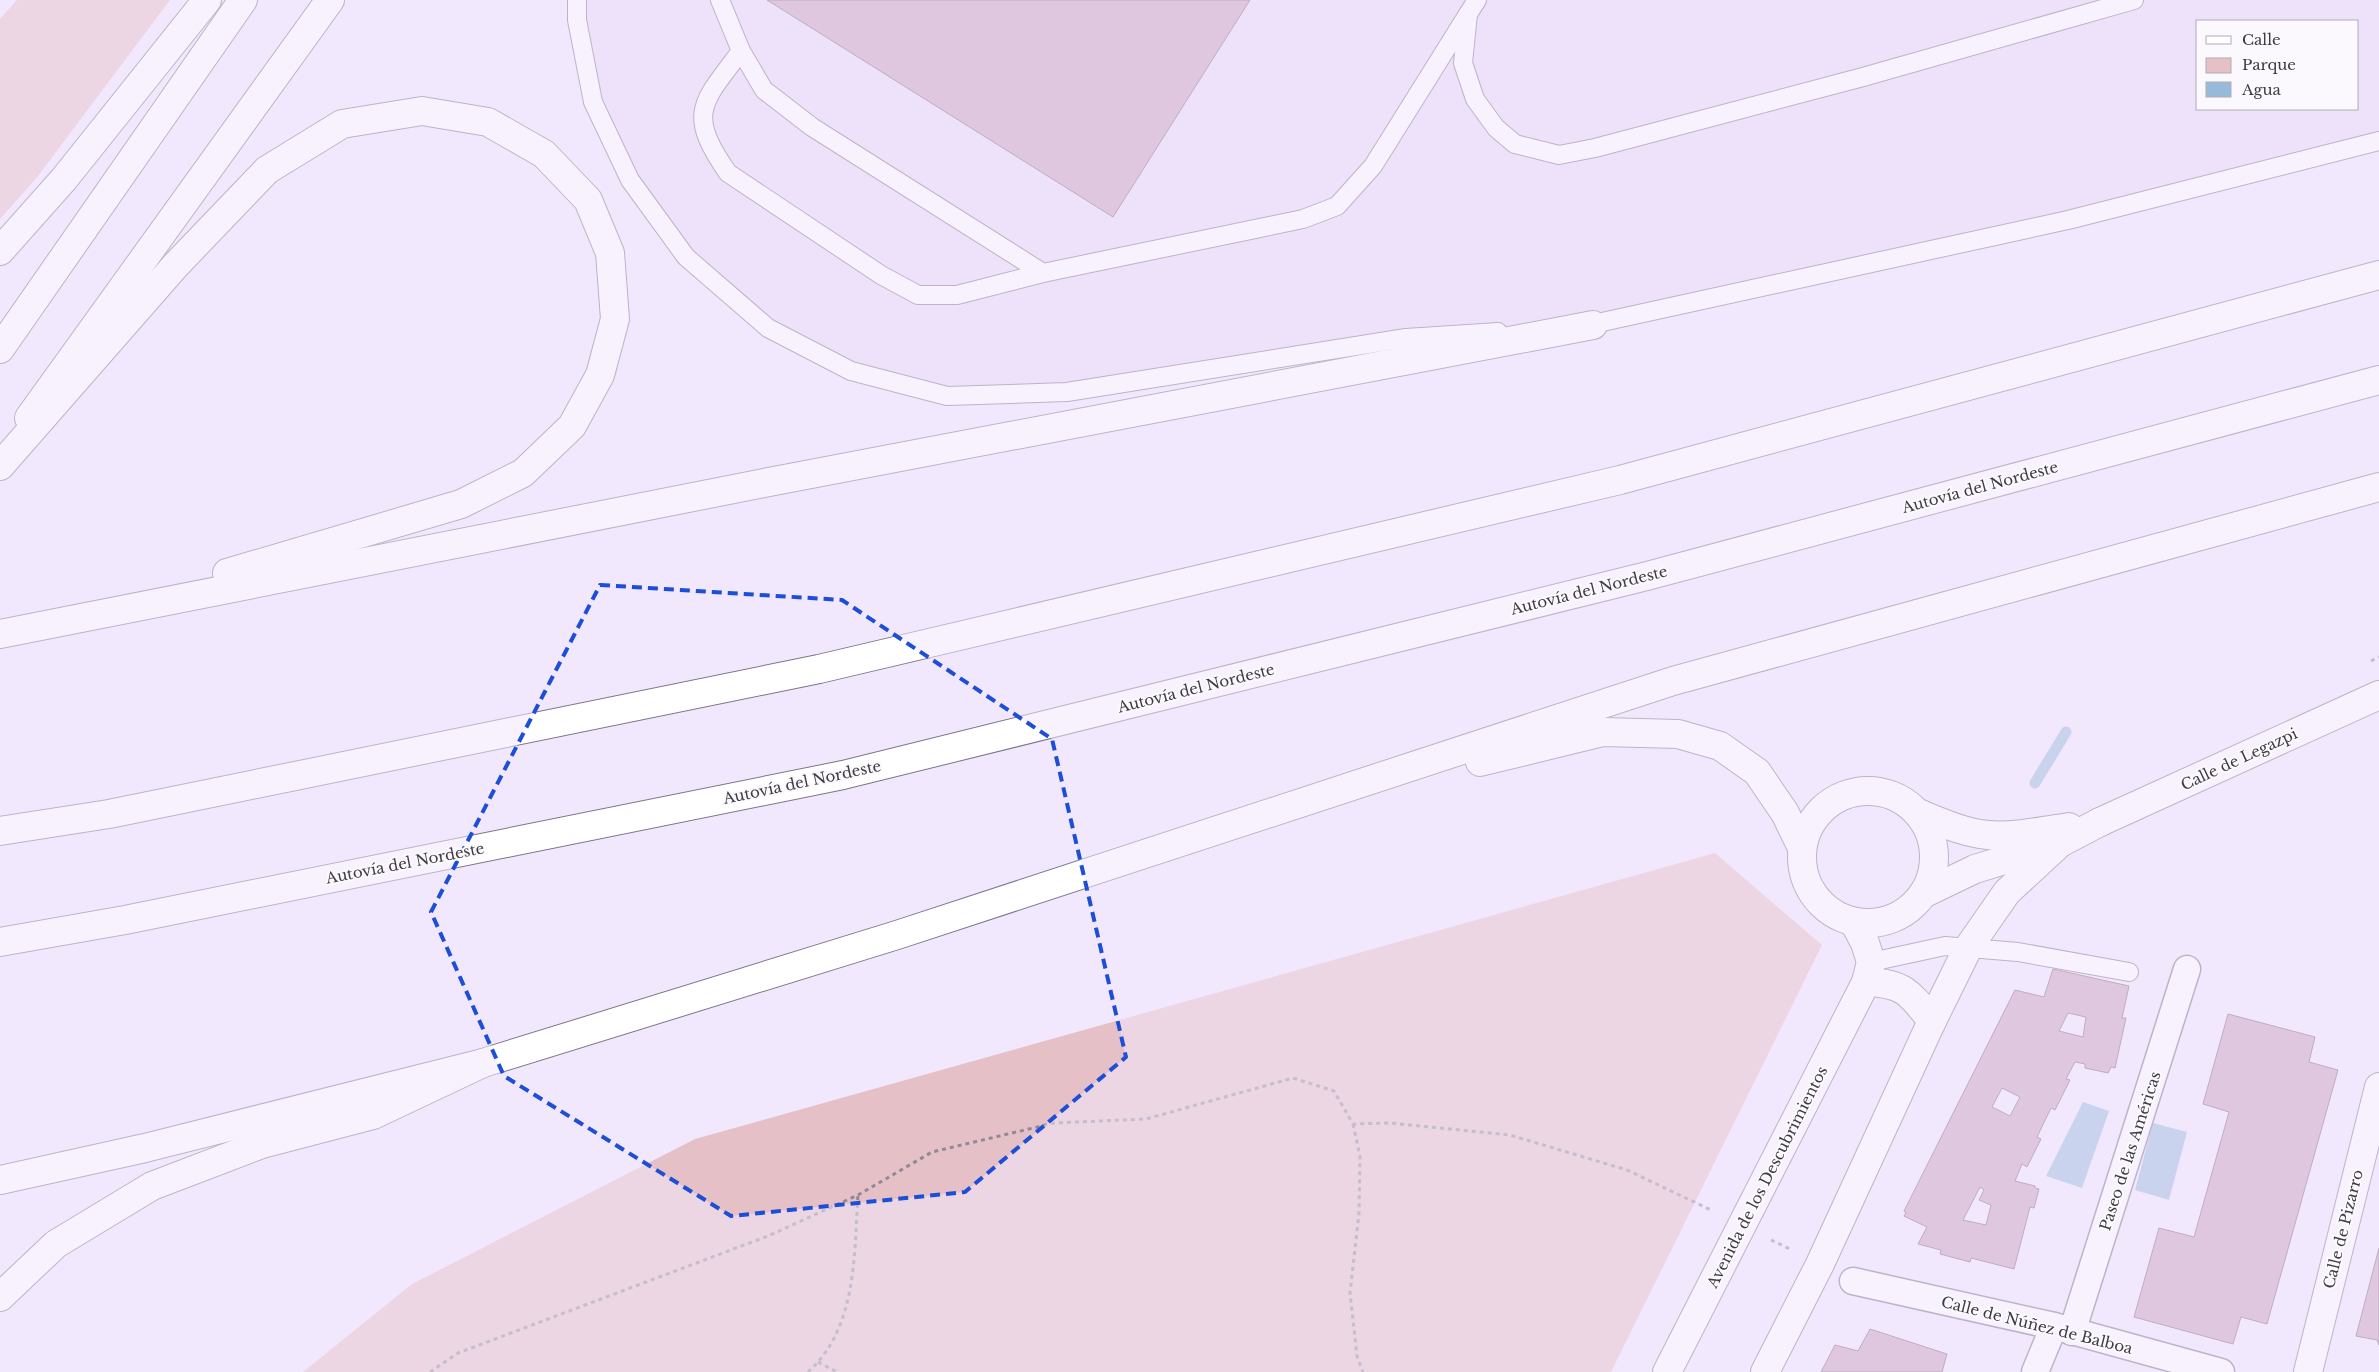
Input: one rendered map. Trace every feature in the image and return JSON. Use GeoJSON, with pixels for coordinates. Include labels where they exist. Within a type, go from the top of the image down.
{"type":"FeatureCollection","features":[{"type":"Feature","properties":{"kind":"main road"},"geometry":{"type":"LineString","coordinates":[[0,251],[64,179],[207,0]]}},
{"type":"Feature","properties":{"kind":"main road"},"geometry":{"type":"LineString","coordinates":[[0,349],[243,0]]}},
{"type":"Feature","properties":{"kind":"main road"},"geometry":{"type":"LineString","coordinates":[[0,457],[330,0]]}},
{"type":"Feature","properties":{"kind":"main road"},"geometry":{"type":"LineString","coordinates":[[0,466],[175,266],[267,170],[342,124],[422,111],[488,122],[544,154],[588,200],[610,253],[615,319],[600,375],[572,426],[523,473],[461,504],[68,621]]}},
{"type":"Feature","properties":{"kind":"main road"},"geometry":{"type":"LineString","coordinates":[[0,831],[119,812],[858,660],[1620,480],[2379,275]]}},
{"type":"Feature","properties":{"kind":"main road"},"geometry":{"type":"LineString","coordinates":[[0,634],[769,482],[1593,325]]}},
{"type":"Feature","properties":{"kind":"main road","name":"Autovía del Nordeste"},"geometry":{"type":"LineString","coordinates":[[0,942],[125,920],[843,775],[1647,576],[2379,380]]}},
{"type":"Feature","properties":{"kind":"main road"},"geometry":{"type":"LineString","coordinates":[[0,1180],[173,1141],[483,1063],[907,932],[1285,810],[1673,681],[2379,487]]}},
{"type":"Feature","properties":{"kind":"main road","name":"Calle de Legazpi"},"geometry":{"type":"LineString","coordinates":[[1923,894],[1974,869],[2060,843],[2100,822],[2379,695]]}},
{"type":"Feature","properties":{"kind":"main road"},"geometry":{"type":"LineString","coordinates":[[1285,810],[1603,732],[1678,734],[1720,746],[1756,772],[1785,813],[1802,848]]}},
{"type":"Feature","properties":{"kind":"main road"},"geometry":{"type":"LineString","coordinates":[[1860,791],[1881,792],[1902,800],[1918,813],[1930,832],[1934,853],[1932,874],[1923,894],[1905,912],[1880,922],[1854,922],[1831,912],[1814,895],[1803,872],[1802,848],[1809,828],[1821,810],[1839,798],[1860,791]]}},
{"type":"Feature","properties":{"kind":"main road","name":"Calle de Legazpi"},"geometry":{"type":"LineString","coordinates":[[1918,813],[1951,827],[1988,835],[2033,832],[2100,822]]}},
{"type":"Feature","properties":{"kind":"main road"},"geometry":{"type":"LineString","coordinates":[[1765,1372],[1820,1264],[1932,1021],[1968,948],[2008,892],[2060,843]]}},
{"type":"Feature","properties":{"kind":"main road"},"geometry":{"type":"LineString","coordinates":[[1854,922],[1865,943],[1868,972],[1886,983],[1910,993],[1932,1021]]}},
{"type":"Feature","properties":{"kind":"main road","name":"Avenida de los Descubrimientos"},"geometry":{"type":"LineString","coordinates":[[1667,1372],[1868,972]]}},
{"type":"Feature","properties":{"kind":"main road"},"geometry":{"type":"LineString","coordinates":[[0,1297],[56,1244],[152,1186],[262,1144],[373,1114],[483,1063]]}},
{"type":"Feature","properties":{"kind":"main road","name":"Calle de Pizarro"},"geometry":{"type":"LineString","coordinates":[[2308,1372],[2379,1087]]}},
{"type":"Feature","properties":{"kind":"street","name":"Paseo de las Américas"},"geometry":{"type":"LineString","coordinates":[[2035,1372],[2063,1329],[2187,969]]}},
{"type":"Feature","properties":{"kind":"street","name":"Calle de Núñez de Balboa"},"geometry":{"type":"LineString","coordinates":[[1853,1281],[2063,1329],[2221,1372]]}},
{"type":"Feature","properties":{"kind":"lane"},"geometry":{"type":"LineString","coordinates":[[577,0],[577,20],[593,102],[630,180],[686,257],[768,328],[851,371],[947,396],[1068,392],[1406,338],[1593,325],[2068,220],[2379,141]]}},
{"type":"Feature","properties":{"kind":"lane"},"geometry":{"type":"LineString","coordinates":[[720,0],[741,51],[764,90],[812,127],[1043,273]]}},
{"type":"Feature","properties":{"kind":"lane"},"geometry":{"type":"LineString","coordinates":[[1473,7],[1463,63],[1475,99],[1496,128],[1515,144],[1559,154],[1595,148],[1853,79],[2134,0]]}},
{"type":"Feature","properties":{"kind":"lane"},"geometry":{"type":"LineString","coordinates":[[741,51],[709,94],[701,119],[711,148],[728,172],[881,276],[918,295],[957,295],[1043,273],[1303,219],[1337,206],[1373,166],[1473,7]]}},
{"type":"Feature","properties":{"kind":"lane"},"geometry":{"type":"LineString","coordinates":[[1868,972],[1945,946],[2018,952],[2129,972]]}},
{"type":"Feature","properties":{"kind":"path"},"geometry":{"type":"LineString","coordinates":[[430,1372],[458,1353],[768,1236],[858,1195],[932,1152],[1054,1123],[1146,1119],[1292,1078],[1334,1091],[1353,1124],[1360,1156],[1359,1213],[1350,1293],[1357,1356],[1363,1372]]}},
{"type":"Feature","properties":{"kind":"path"},"geometry":{"type":"LineString","coordinates":[[1353,1124],[1390,1123],[1510,1135],[1627,1170],[1696,1203]]}},
{"type":"Feature","properties":{"kind":"path"},"geometry":{"type":"LineString","coordinates":[[808,1372],[818,1362],[844,1321],[853,1268],[858,1195]]}},
{"type":"Feature","properties":{"kind":"path"},"geometry":{"type":"LineString","coordinates":[[818,1362],[837,1372]]}},
{"type":"Feature","properties":{"kind":"highlighted area"},"geometry":{"type":"Polygon","coordinates":[[[600,585],[842,600],[1052,739],[1126,1057],[965,1192],[731,1216],[504,1076],[431,912],[600,585]]]}},
{"type":"Feature","properties":{"kind":"shaded area"},"geometry":{"type":"Polygon","coordinates":[[[577,0],[2379,0],[2379,141],[1593,325],[1406,338],[1068,392],[947,396],[851,371],[768,328],[686,257],[593,102],[577,0]]]}},
{"type":"Feature","properties":{"kind":"green space"},"geometry":{"type":"Polygon","coordinates":[[[17,0],[170,0],[38,176],[0,219],[0,19],[17,0]]]}},
{"type":"Feature","properties":{"kind":"green space"},"geometry":{"type":"Polygon","coordinates":[[[1715,853],[1822,945],[1611,1372],[303,1372],[412,1284],[695,1139],[1715,853]]]}},
{"type":"Feature","properties":{"kind":"water"},"geometry":{"type":"Polygon","coordinates":[[[2083,1102],[2109,1111],[2082,1188],[2046,1176],[2083,1102]]]}},
{"type":"Feature","properties":{"kind":"water"},"geometry":{"type":"Polygon","coordinates":[[[2153,1123],[2187,1132],[2169,1200],[2135,1190],[2153,1123]]]}},
{"type":"Feature","properties":{"kind":"building"},"geometry":{"type":"Polygon","coordinates":[[[767,0],[1250,0],[1113,217],[767,0]]]}},
{"type":"Feature","properties":{"kind":"building"},"geometry":{"type":"Polygon","coordinates":[[[2053,969],[2129,986],[2122,1018],[2126,1018],[2115,1068],[2111,1067],[2108,1073],[2085,1068],[2085,1064],[2075,1062],[2066,1079],[2070,1080],[2055,1110],[2051,1108],[2037,1137],[2041,1139],[2027,1167],[2022,1164],[2015,1181],[2035,1186],[2035,1188],[2039,1189],[2034,1208],[2030,1207],[2014,1269],[1971,1258],[1970,1262],[1940,1254],[1941,1250],[1918,1244],[1927,1227],[1904,1216],[1906,1212],[1904,1211],[2015,990],[2044,997],[2053,969]],[[2068,1013],[2059,1031],[2083,1037],[2086,1017],[2068,1013]],[[2002,1088],[1992,1107],[2010,1116],[2020,1097],[2002,1088]],[[1980,1187],[1963,1220],[1986,1225],[1991,1205],[1979,1200],[1984,1190],[1980,1187]]]}},
{"type":"Feature","properties":{"kind":"building"},"geometry":{"type":"Polygon","coordinates":[[[2228,1014],[2315,1037],[2309,1062],[2338,1070],[2267,1324],[2241,1317],[2233,1344],[2134,1317],[2159,1228],[2194,1237],[2229,1112],[2203,1104],[2228,1014]]]}},
{"type":"Feature","properties":{"kind":"building"},"geometry":{"type":"Polygon","coordinates":[[[2379,1248],[2379,1345],[2377,1340],[2356,1336],[2379,1248]]]}},
{"type":"Feature","properties":{"kind":"building"},"geometry":{"type":"Polygon","coordinates":[[[1870,1329],[1947,1354],[1942,1372],[1821,1372],[1835,1345],[1858,1351],[1870,1329]]]}},
{"type":"Feature","properties":{"kind":"waterway"},"geometry":{"type":"LineString","coordinates":[[2035,783],[2066,732]]}}]}
